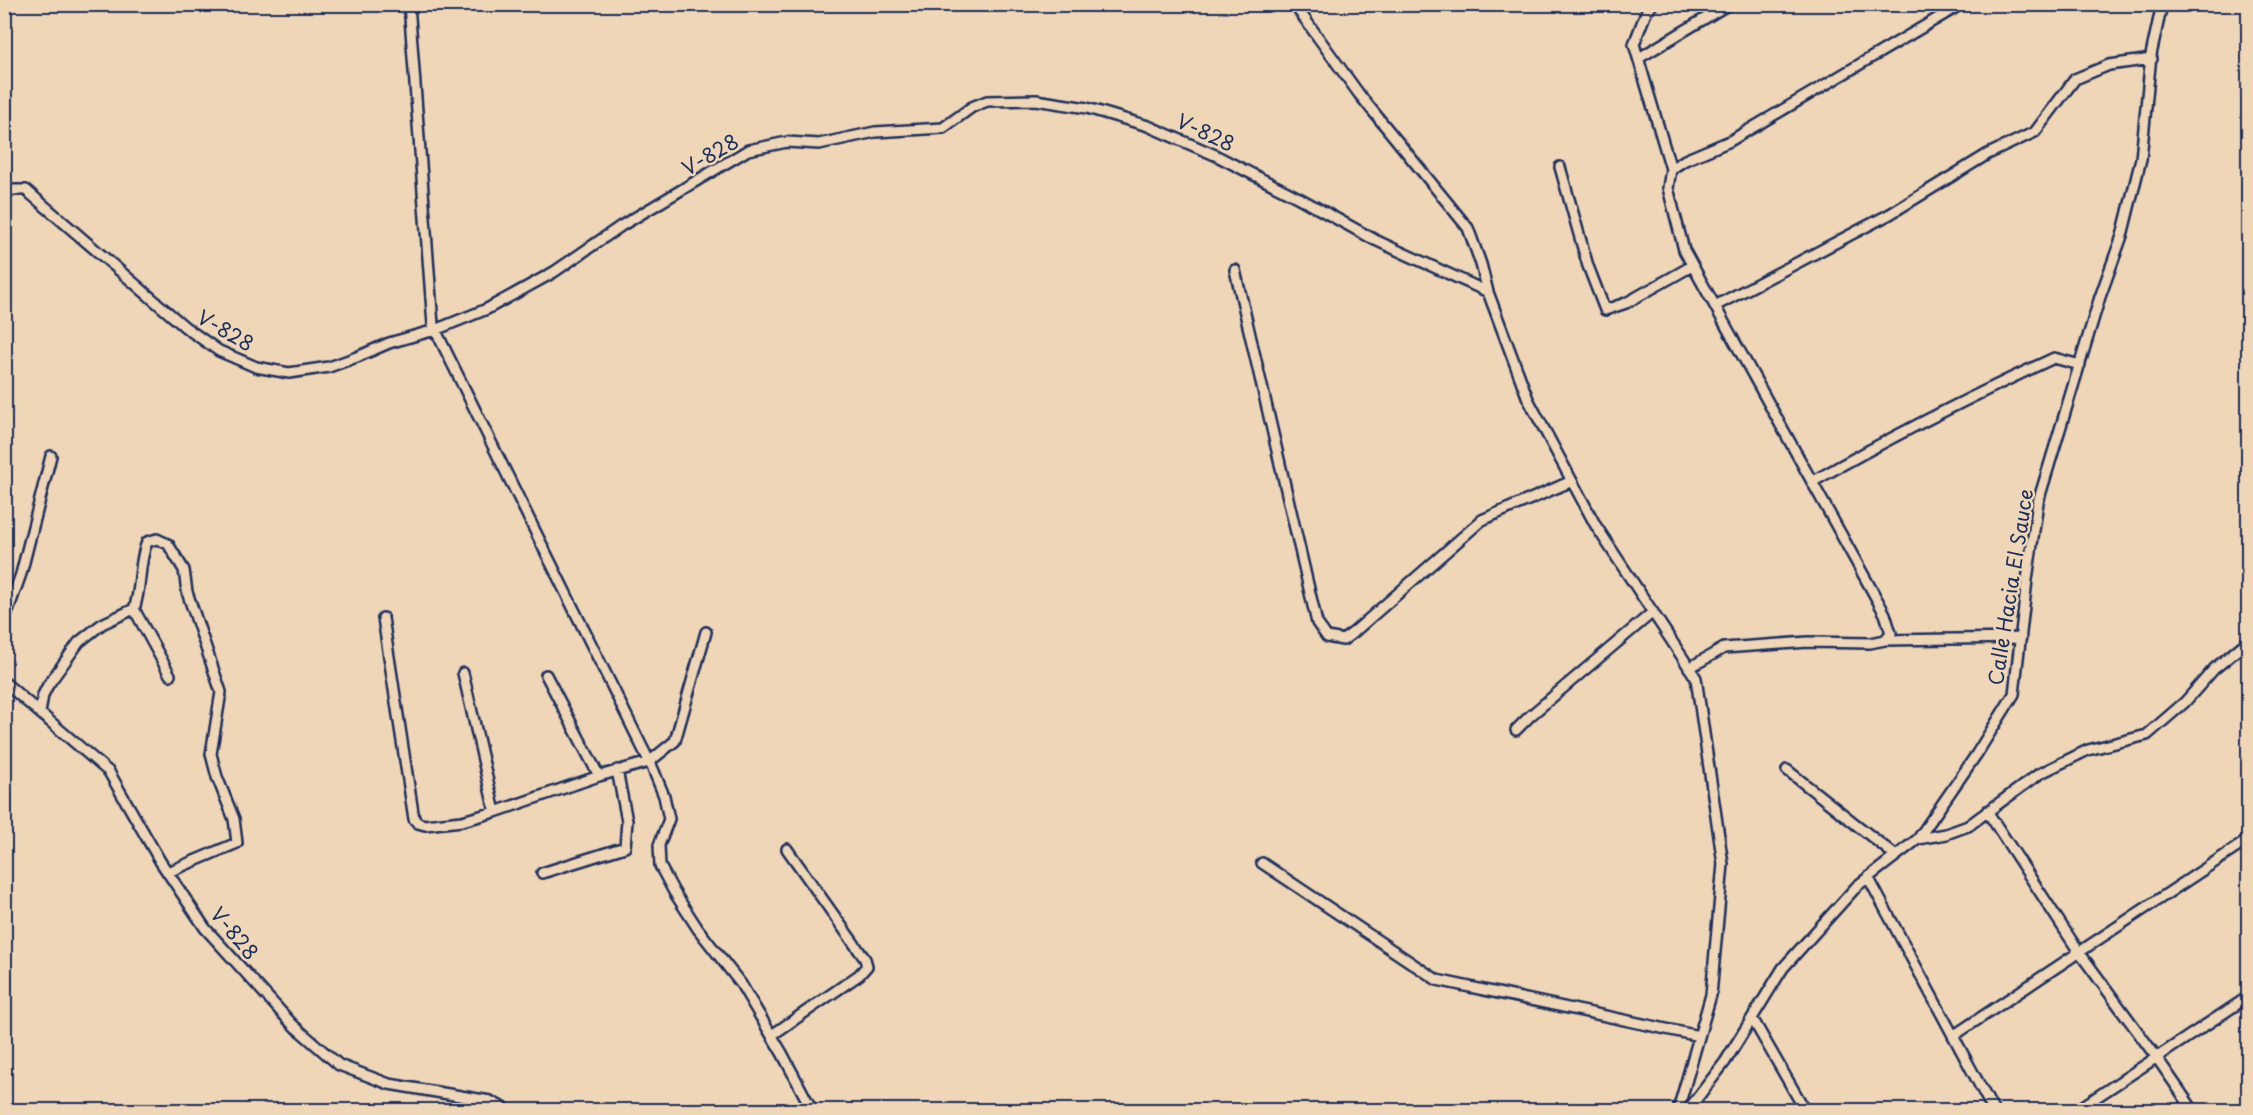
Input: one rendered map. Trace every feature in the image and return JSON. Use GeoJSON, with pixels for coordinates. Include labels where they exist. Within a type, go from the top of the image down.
{"type":"FeatureCollection","features":[{"type":"Feature","properties":{"kind":"street"},"geometry":{"type":"LineString","coordinates":[[409,4],[433,325],[664,796],[669,819],[659,845],[660,866],[686,910],[741,984],[772,1035],[812,1110]]}},
{"type":"Feature","properties":{"kind":"street"},"geometry":{"type":"LineString","coordinates":[[1653,4],[1647,10],[1635,44],[1671,169],[1668,188],[1684,250],[1885,615],[1890,633],[1885,640]]}},
{"type":"Feature","properties":{"kind":"street"},"geometry":{"type":"LineString","coordinates":[[1639,58],[1730,4]]}},
{"type":"Feature","properties":{"kind":"street","name":"Calle Hacia El Sauce"},"geometry":{"type":"LineString","coordinates":[[1688,1110],[1725,1062],[1783,968],[1857,886],[1918,839],[1976,755],[2014,694],[2038,502],[2100,297],[2122,237],[2141,159],[2152,59],[2162,4]]}},
{"type":"Feature","properties":{"kind":"street"},"geometry":{"type":"LineString","coordinates":[[1300,7],[1359,94],[1468,228],[1488,292],[1528,399],[1596,526],[1696,678],[1723,864],[1711,995],[1677,1110]]}},
{"type":"Feature","properties":{"kind":"street"},"geometry":{"type":"LineString","coordinates":[[1671,169],[1685,160],[1730,141],[1955,8]]}},
{"type":"Feature","properties":{"kind":"street"},"geometry":{"type":"LineString","coordinates":[[1715,306],[1890,214],[1988,154],[2035,132],[2075,79],[2109,65],[2152,59]]}},
{"type":"Feature","properties":{"kind":"street","name":"V-828"},"geometry":{"type":"LineString","coordinates":[[4,190],[26,190],[185,327],[219,351],[256,367],[289,373],[328,367],[389,343],[435,330],[487,309],[554,272],[621,226],[748,150],[787,142],[819,144],[875,132],[943,128],[972,107],[987,101],[1036,100],[1087,108],[1148,126],[1215,155],[1396,250],[1488,292]]}},
{"type":"Feature","properties":{"kind":"street"},"geometry":{"type":"LineString","coordinates":[[1560,167],[1588,266],[1605,310],[1626,303],[1692,266]]}},
{"type":"Feature","properties":{"kind":"street"},"geometry":{"type":"LineString","coordinates":[[1235,270],[1317,623],[1328,637],[1343,640],[1354,632],[1482,520],[1572,481]]}},
{"type":"Feature","properties":{"kind":"street"},"geometry":{"type":"LineString","coordinates":[[1812,483],[1937,416],[2054,358],[2079,365]]}},
{"type":"Feature","properties":{"kind":"street"},"geometry":{"type":"LineString","coordinates":[[4,622],[21,574],[51,456]]}},
{"type":"Feature","properties":{"kind":"street"},"geometry":{"type":"LineString","coordinates":[[40,713],[43,695],[48,685],[79,642],[102,624],[134,609],[138,598],[142,555],[147,542],[157,539],[168,544],[184,570],[187,592],[221,693],[211,754],[217,777],[234,819],[237,843],[168,872]]}},
{"type":"Feature","properties":{"kind":"street"},"geometry":{"type":"LineString","coordinates":[[134,609],[170,675]]}},
{"type":"Feature","properties":{"kind":"street"},"geometry":{"type":"LineString","coordinates":[[1515,730],[1653,612]]}},
{"type":"Feature","properties":{"kind":"street"},"geometry":{"type":"LineString","coordinates":[[383,618],[414,819],[425,825],[462,821],[495,812],[599,776],[649,762],[675,741],[706,632]]}},
{"type":"Feature","properties":{"kind":"street"},"geometry":{"type":"LineString","coordinates":[[1689,668],[1724,648],[1808,642],[1870,643],[1885,640],[2020,638]]}},
{"type":"Feature","properties":{"kind":"street"},"geometry":{"type":"LineString","coordinates":[[1918,839],[1946,834],[1968,826],[2039,774],[2088,750],[2147,735],[2185,702],[2214,669],[2248,641]]}},
{"type":"Feature","properties":{"kind":"street"},"geometry":{"type":"LineString","coordinates":[[463,673],[495,812]]}},
{"type":"Feature","properties":{"kind":"street"},"geometry":{"type":"LineString","coordinates":[[546,675],[599,776]]}},
{"type":"Feature","properties":{"kind":"street","name":"V-828"},"geometry":{"type":"LineString","coordinates":[[4,682],[109,772],[168,872],[205,928],[293,1026],[339,1065],[389,1084],[490,1101],[507,1110]]}},
{"type":"Feature","properties":{"kind":"street"},"geometry":{"type":"LineString","coordinates":[[1787,770],[1896,856]]}},
{"type":"Feature","properties":{"kind":"street"},"geometry":{"type":"LineString","coordinates":[[543,873],[625,847],[627,821],[617,771]]}},
{"type":"Feature","properties":{"kind":"street"},"geometry":{"type":"LineString","coordinates":[[1987,811],[2079,952],[2193,1110]]}},
{"type":"Feature","properties":{"kind":"street"},"geometry":{"type":"LineString","coordinates":[[1953,1036],[2248,840]]}},
{"type":"Feature","properties":{"kind":"street"},"geometry":{"type":"LineString","coordinates":[[772,1035],[859,975],[867,966],[865,959],[787,849]]}},
{"type":"Feature","properties":{"kind":"street"},"geometry":{"type":"LineString","coordinates":[[1262,863],[1437,980],[1699,1036]]}},
{"type":"Feature","properties":{"kind":"street"},"geometry":{"type":"LineString","coordinates":[[1868,877],[1993,1110]]}},
{"type":"Feature","properties":{"kind":"street"},"geometry":{"type":"LineString","coordinates":[[2077,1110],[2248,997]]}},
{"type":"Feature","properties":{"kind":"street"},"geometry":{"type":"LineString","coordinates":[[1752,1018],[1805,1110]]}}]}
